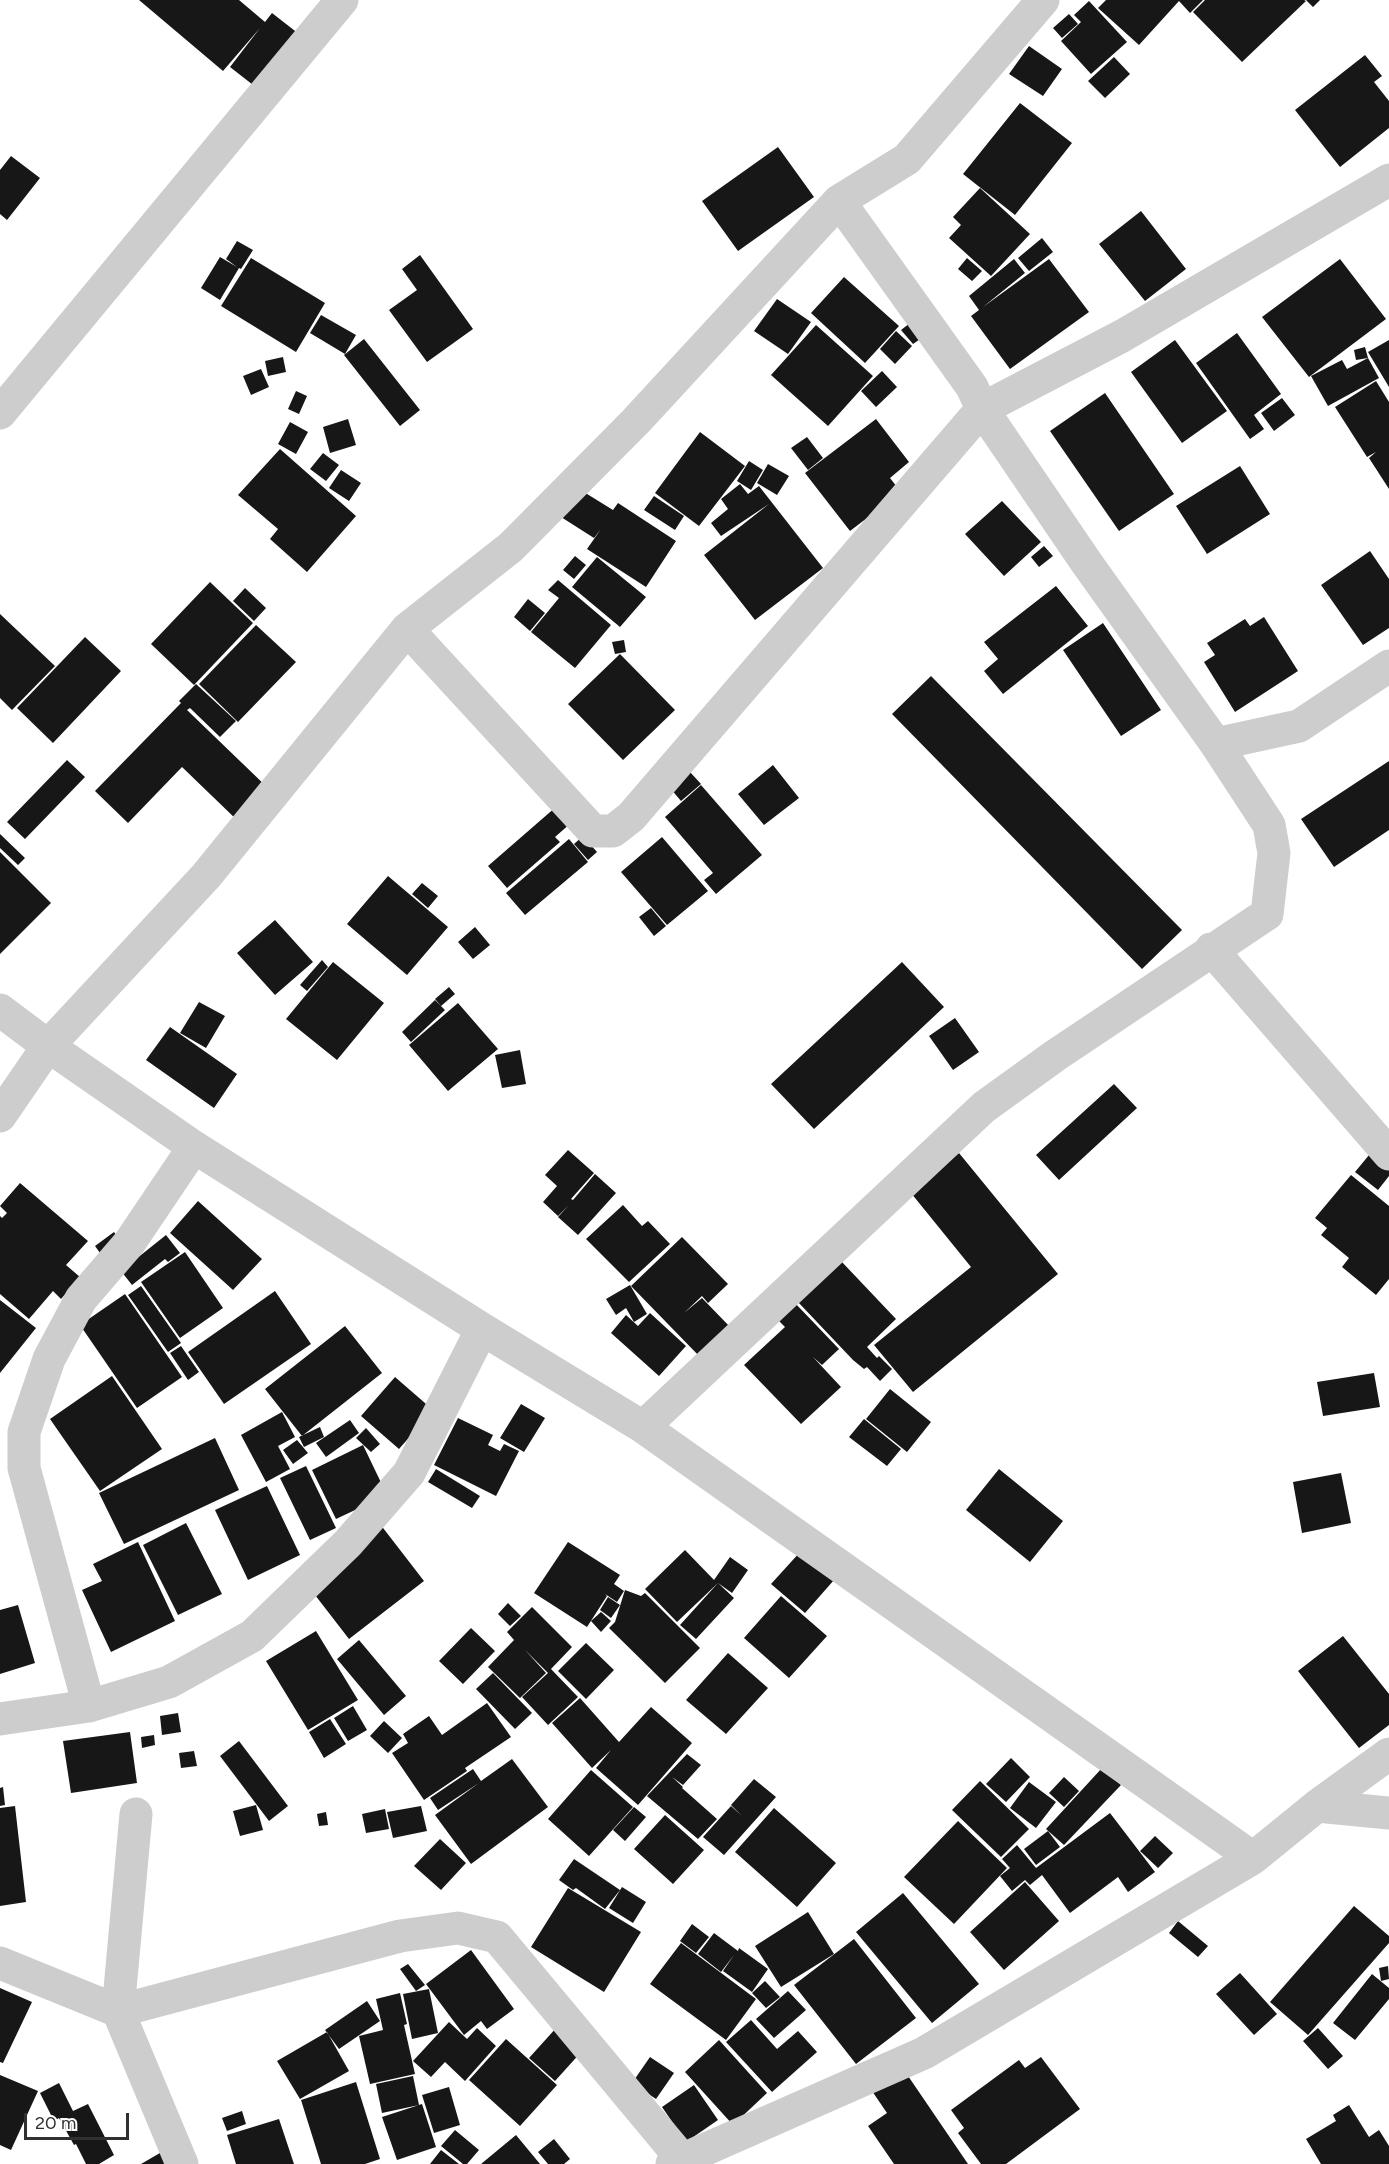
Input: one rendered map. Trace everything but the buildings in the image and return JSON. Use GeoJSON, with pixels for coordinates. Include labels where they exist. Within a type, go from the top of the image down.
{"type":"FeatureCollection","features":[{"type":"Feature","properties":{"kind":"street"},"geometry":{"type":"LineString","coordinates":[[0,413],[342,0]]}},
{"type":"Feature","properties":{"kind":"street"},"geometry":{"type":"LineString","coordinates":[[0,1116],[48,1046],[206,876],[407,629],[511,547],[636,421],[839,201],[907,159],[1043,0]]}},
{"type":"Feature","properties":{"kind":"street"},"geometry":{"type":"LineString","coordinates":[[407,629],[593,831],[613,831],[631,817],[982,409],[1122,336],[1389,180]]}},
{"type":"Feature","properties":{"kind":"street"},"geometry":{"type":"LineString","coordinates":[[643,1427],[984,1107],[1056,1054],[1267,914],[1275,853],[1269,825],[1216,744],[1086,562],[982,409],[972,387],[839,201]]}},
{"type":"Feature","properties":{"kind":"street"},"geometry":{"type":"LineString","coordinates":[[1216,744],[1299,726],[1389,666]]}},
{"type":"Feature","properties":{"kind":"street"},"geometry":{"type":"LineString","coordinates":[[1211,949],[1389,1154]]}},
{"type":"Feature","properties":{"kind":"street"},"geometry":{"type":"LineString","coordinates":[[0,1010],[194,1147],[482,1329],[643,1427],[1253,1858]]}},
{"type":"Feature","properties":{"kind":"street"},"geometry":{"type":"LineString","coordinates":[[89,1706],[24,1468],[24,1432],[49,1359],[81,1299],[130,1242],[194,1147]]}},
{"type":"Feature","properties":{"kind":"street"},"geometry":{"type":"LineString","coordinates":[[0,1719],[89,1706],[169,1682],[252,1636],[348,1543],[409,1473],[482,1329]]}},
{"type":"Feature","properties":{"kind":"street"},"geometry":{"type":"LineString","coordinates":[[0,1963],[118,2011],[400,1936],[458,1928],[497,1937],[677,2161],[924,2053],[1253,1858],[1317,1806],[1389,1754]]}},
{"type":"Feature","properties":{"kind":"street"},"geometry":{"type":"LineString","coordinates":[[1317,1806],[1389,1813]]}},
{"type":"Feature","properties":{"kind":"street"},"geometry":{"type":"LineString","coordinates":[[136,1814],[118,2011],[182,2164]]}}]}
